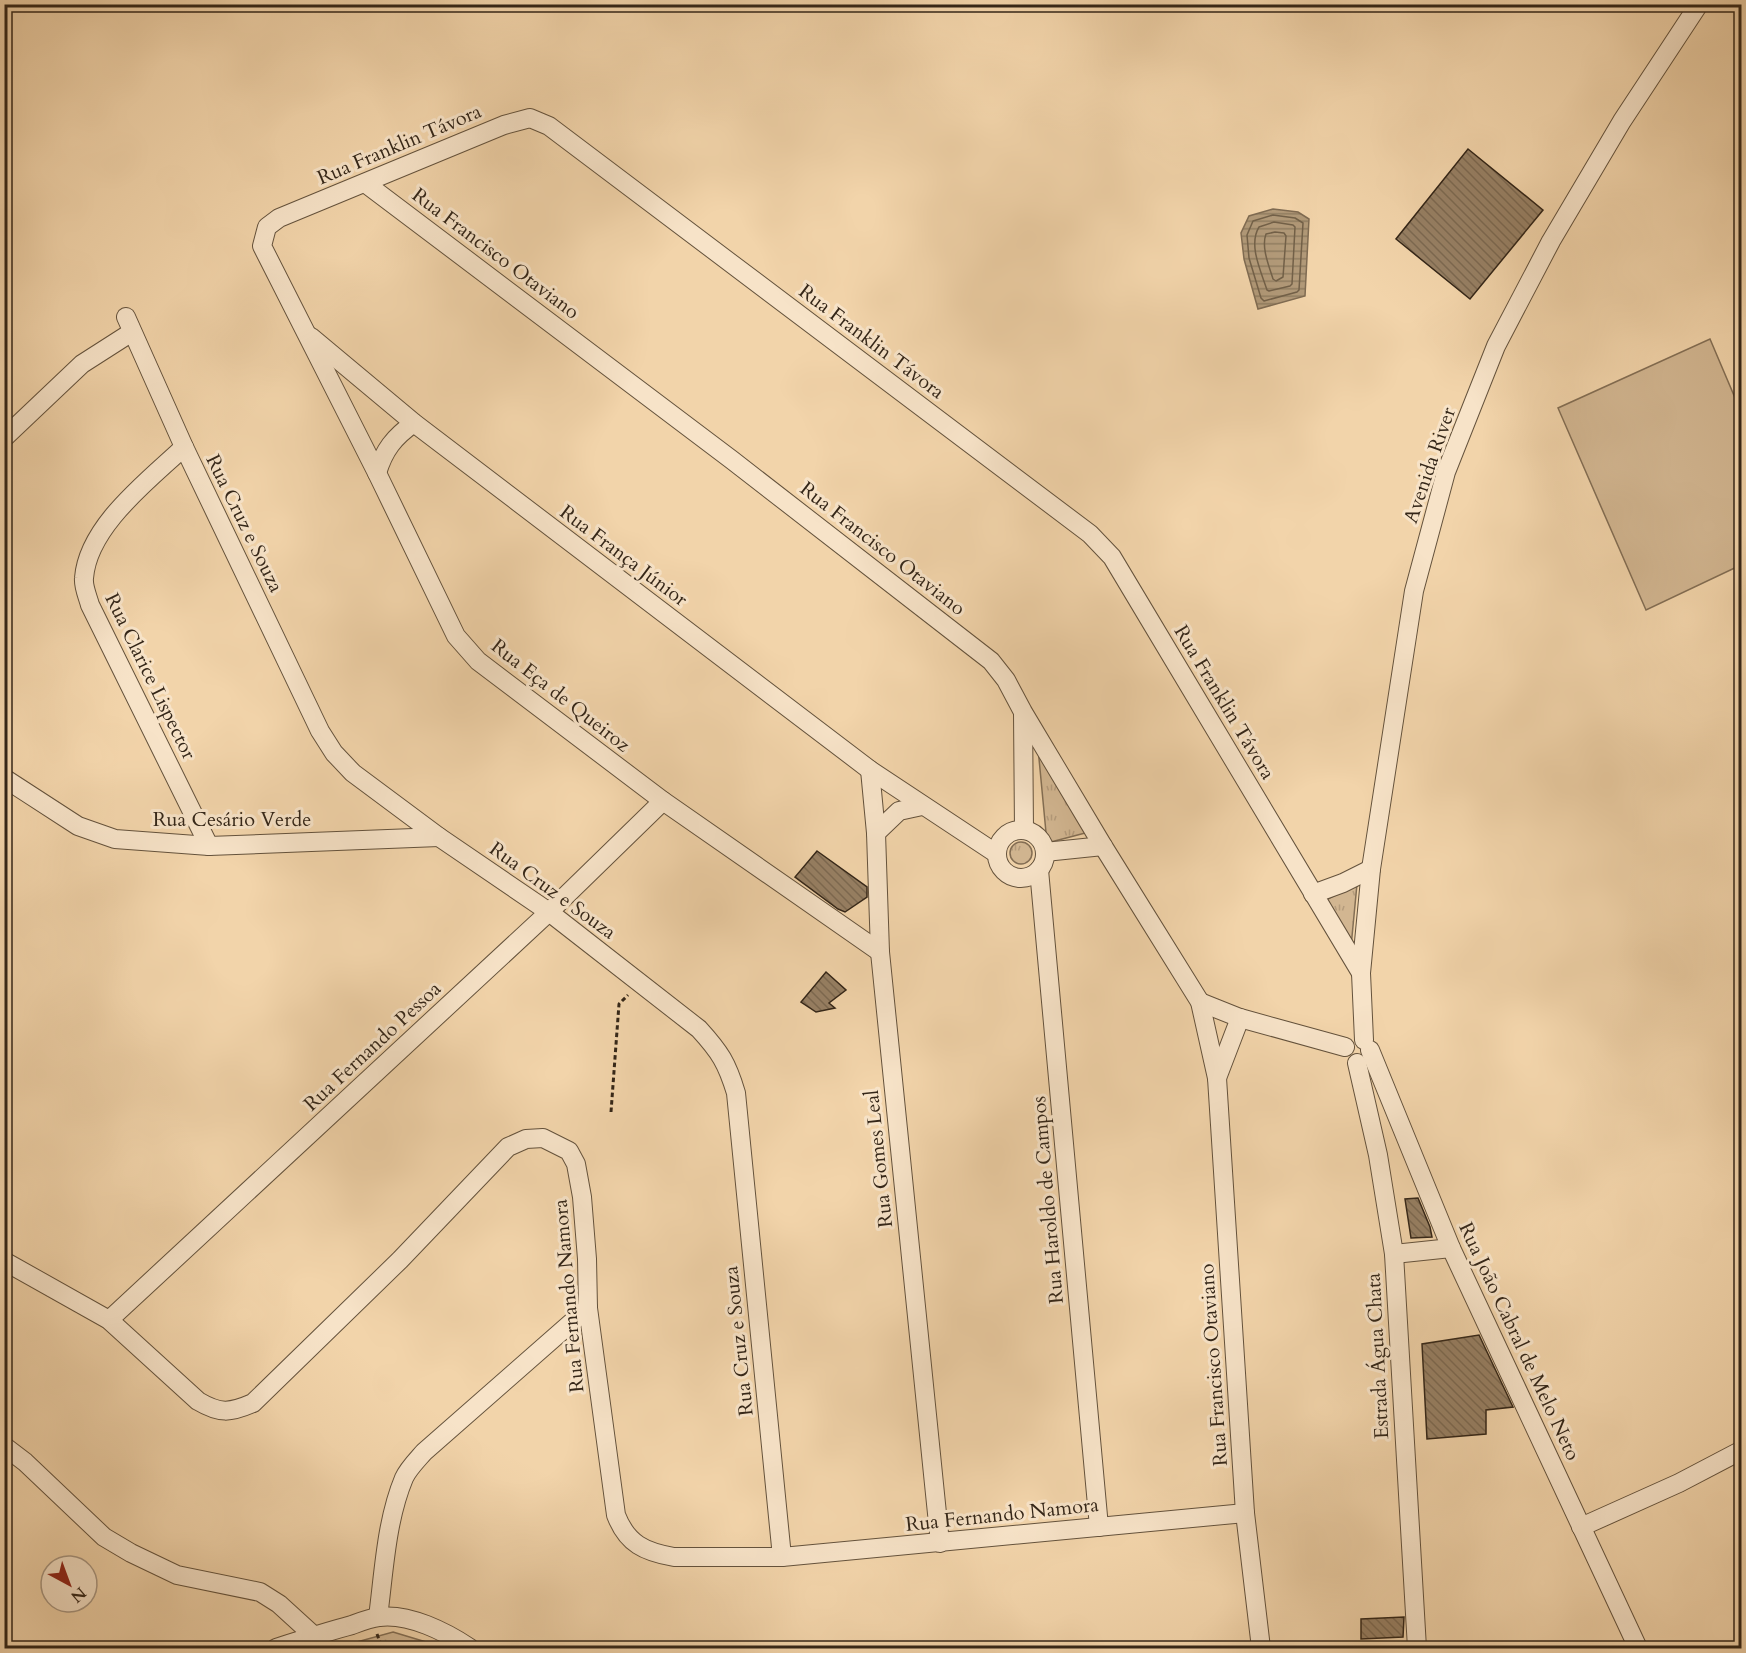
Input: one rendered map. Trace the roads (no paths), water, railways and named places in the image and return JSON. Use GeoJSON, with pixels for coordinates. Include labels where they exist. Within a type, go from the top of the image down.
{"type":"FeatureCollection","features":[{"type":"Feature","properties":{"kind":"street","name":"Avenida River"},"geometry":{"type":"LineString","coordinates":[[1357,1044],[1371,868],[1414,591],[1446,472],[1496,346],[1551,241],[1622,121],[1699,4]]}},
{"type":"Feature","properties":{"kind":"street","name":"Rua Franklin Távora"},"geometry":{"type":"LineString","coordinates":[[262,246],[267,227],[279,218],[518,120],[530,118],[538,120],[568,140],[1090,534],[1112,557],[1361,973]]}},
{"type":"Feature","properties":{"kind":"street","name":"Rua Francisco Otaviano"},"geometry":{"type":"LineString","coordinates":[[365,183],[732,460],[991,661],[1006,680],[1103,846],[1200,1002],[1217,1078],[1245,1513],[1261,1648]]}},
{"type":"Feature","properties":{"kind":"street","name":"Rua Eça de Queiroz"},"geometry":{"type":"LineString","coordinates":[[262,246],[377,473],[456,636],[467,650],[478,661],[663,801],[880,952]]}},
{"type":"Feature","properties":{"kind":"street","name":"Rua Cruz e Souza"},"geometry":{"type":"LineString","coordinates":[[4,438],[82,364],[129,325],[184,447],[320,731],[334,753],[353,773],[440,837],[549,912],[699,1029],[717,1048],[729,1069],[736,1093],[782,1557]]}},
{"type":"Feature","properties":{"kind":"street","name":"Rua França Júnior"},"geometry":{"type":"LineString","coordinates":[[305,332],[414,423],[870,771],[998,854]]}},
{"type":"Feature","properties":{"kind":"street"},"geometry":{"type":"LineString","coordinates":[[377,473],[382,456],[390,443],[414,423]]}},
{"type":"Feature","properties":{"kind":"street","name":"Rua Clarice Lispector"},"geometry":{"type":"LineString","coordinates":[[184,447],[120,509],[99,534],[88,556],[83,580],[90,605],[209,846]]}},
{"type":"Feature","properties":{"kind":"street"},"geometry":{"type":"LineString","coordinates":[[1023,712],[1024,830]]}},
{"type":"Feature","properties":{"kind":"street","name":"Rua Gomes Leal"},"geometry":{"type":"LineString","coordinates":[[870,771],[876,833],[880,952],[940,1543]]}},
{"type":"Feature","properties":{"kind":"street","name":"Rua Cesário Verde"},"geometry":{"type":"LineString","coordinates":[[4,778],[78,826],[115,839],[209,846],[440,837]]}},
{"type":"Feature","properties":{"kind":"street","name":"Rua Fernando Pessoa"},"geometry":{"type":"LineString","coordinates":[[109,1320],[549,912],[663,801]]}},
{"type":"Feature","properties":{"kind":"street"},"geometry":{"type":"LineString","coordinates":[[876,833],[899,811],[922,806]]}},
{"type":"Feature","properties":{"kind":"street"},"geometry":{"type":"LineString","coordinates":[[1024,830],[1038,836],[1042,842],[1042,861],[1033,875],[1025,878],[1009,874],[1003,869],[998,854],[1003,838],[1010,833],[1024,830]]}},
{"type":"Feature","properties":{"kind":"street"},"geometry":{"type":"LineString","coordinates":[[1042,861],[1103,846]]}},
{"type":"Feature","properties":{"kind":"street","name":"Rua Haroldo de Campos"},"geometry":{"type":"LineString","coordinates":[[1042,861],[1099,1527]]}},
{"type":"Feature","properties":{"kind":"street"},"geometry":{"type":"LineString","coordinates":[[1313,894],[1343,883],[1371,868]]}},
{"type":"Feature","properties":{"kind":"street"},"geometry":{"type":"LineString","coordinates":[[1200,1002],[1239,1018],[1357,1044]]}},
{"type":"Feature","properties":{"kind":"street","name":"Rua Francisco Otaviano"},"geometry":{"type":"LineString","coordinates":[[1217,1078],[1239,1018]]}},
{"type":"Feature","properties":{"kind":"street","name":"Estrada Água Chata"},"geometry":{"type":"LineString","coordinates":[[1357,1044],[1347,1058],[1357,1063],[1378,1155],[1394,1254],[1417,1640]]}},
{"type":"Feature","properties":{"kind":"street","name":"Rua João Cabral de Melo Neto"},"geometry":{"type":"LineString","coordinates":[[1357,1044],[1638,1648]]}},
{"type":"Feature","properties":{"kind":"street","name":"Rua Fernando Namora"},"geometry":{"type":"LineString","coordinates":[[4,1261],[109,1320],[198,1401],[212,1410],[224,1412],[236,1410],[253,1403],[400,1260],[508,1148],[526,1139],[543,1138],[569,1151],[576,1164],[582,1197],[588,1308],[616,1515],[622,1530],[643,1548],[674,1557],[782,1557],[1245,1513]]}},
{"type":"Feature","properties":{"kind":"street"},"geometry":{"type":"LineString","coordinates":[[1394,1254],[1451,1248]]}},
{"type":"Feature","properties":{"kind":"street"},"geometry":{"type":"LineString","coordinates":[[378,1617],[389,1533],[405,1476],[424,1452],[588,1308]]}},
{"type":"Feature","properties":{"kind":"street"},"geometry":{"type":"LineString","coordinates":[[4,1446],[26,1462],[104,1537],[177,1575],[260,1592],[279,1604],[313,1635]]}},
{"type":"Feature","properties":{"kind":"street"},"geometry":{"type":"LineString","coordinates":[[1581,1527],[1679,1484],[1742,1450]]}},
{"type":"Feature","properties":{"kind":"street"},"geometry":{"type":"LineString","coordinates":[[276,1648],[378,1617],[396,1617],[450,1635],[470,1648]]}},
{"type":"Feature","properties":{"kind":"street"},"geometry":{"type":"LineString","coordinates":[[1417,1640],[1427,1648]]}},
{"type":"Feature","properties":{"kind":"water"},"geometry":{"type":"Polygon","coordinates":[[[1273,209],[1298,212],[1309,219],[1305,296],[1258,309],[1244,259],[1241,233],[1249,216],[1273,209]]]}}]}
